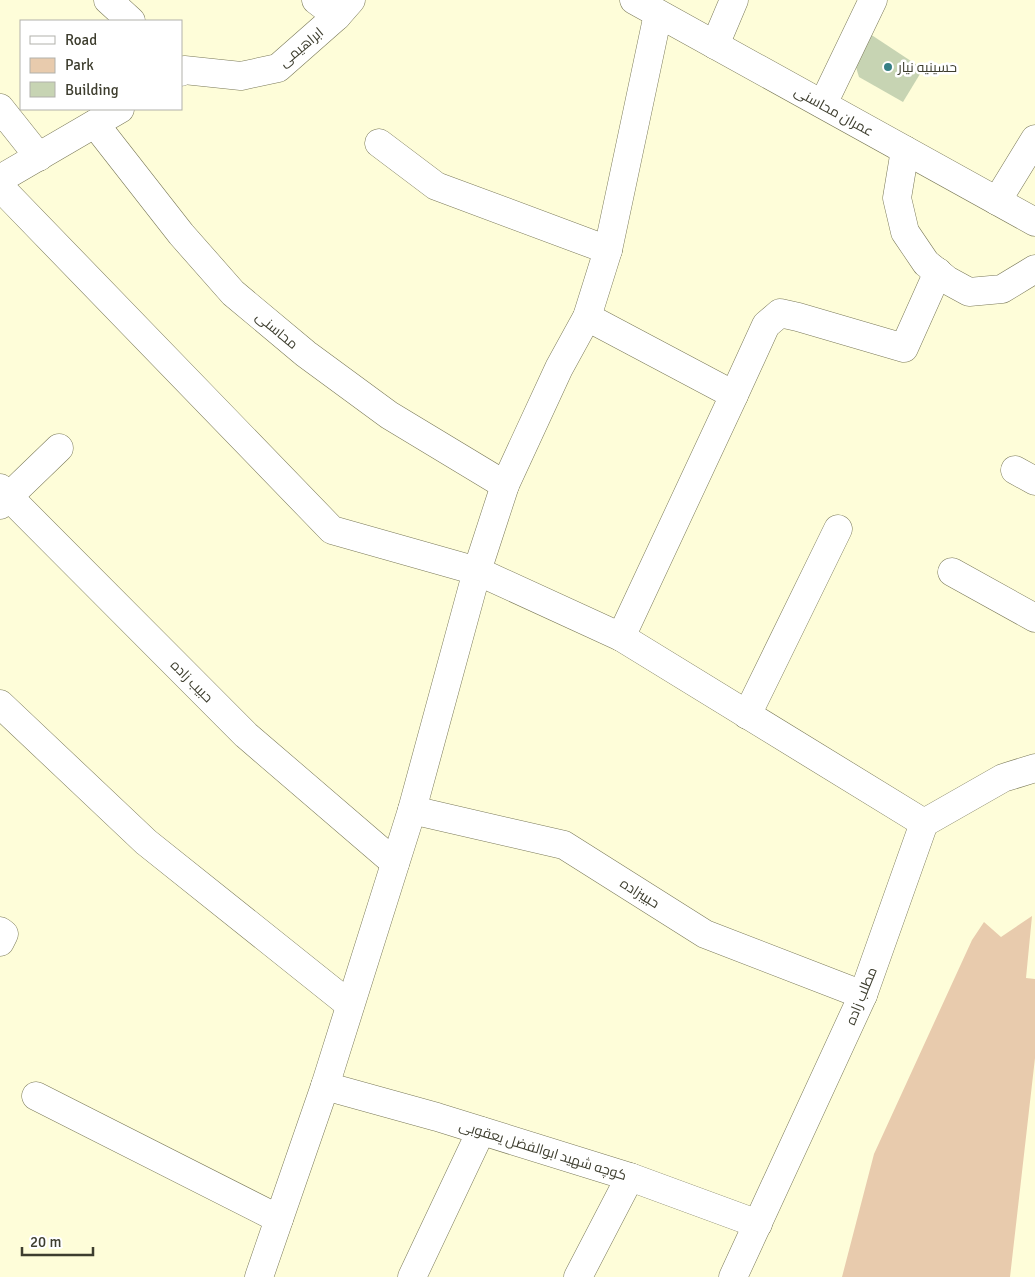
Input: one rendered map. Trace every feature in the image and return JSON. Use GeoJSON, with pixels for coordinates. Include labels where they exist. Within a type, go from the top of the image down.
{"type":"FeatureCollection","features":[{"type":"Feature","properties":{"kind":"street"},"geometry":{"type":"LineString","coordinates":[[108,0],[130,20]]}},
{"type":"Feature","properties":{"kind":"street","name":"عمران محاسنی"},"geometry":{"type":"LineString","coordinates":[[634,0],[1035,222]]}},
{"type":"Feature","properties":{"kind":"street"},"geometry":{"type":"LineString","coordinates":[[715,45],[734,0]]}},
{"type":"Feature","properties":{"kind":"street"},"geometry":{"type":"LineString","coordinates":[[823,104],[873,0]]}},
{"type":"Feature","properties":{"kind":"street","name":"ابراهیمی"},"geometry":{"type":"LineString","coordinates":[[182,70],[241,76],[278,68],[335,5]]}},
{"type":"Feature","properties":{"kind":"street"},"geometry":{"type":"LineString","coordinates":[[263,1276],[279,1219],[325,1086],[412,810],[477,571],[505,485],[559,368],[586,317],[608,250],[658,14]]}},
{"type":"Feature","properties":{"kind":"street"},"geometry":{"type":"LineString","coordinates":[[0,108],[39,157]]}},
{"type":"Feature","properties":{"kind":"street"},"geometry":{"type":"LineString","coordinates":[[0,179],[118,110]]}},
{"type":"Feature","properties":{"kind":"street","name":"محاسنی"},"geometry":{"type":"LineString","coordinates":[[95,124],[181,234],[233,293],[306,354],[389,415],[505,485]]}},
{"type":"Feature","properties":{"kind":"street"},"geometry":{"type":"LineString","coordinates":[[997,201],[1035,139]]}},
{"type":"Feature","properties":{"kind":"street"},"geometry":{"type":"LineString","coordinates":[[378,143],[436,186],[608,250]]}},
{"type":"Feature","properties":{"kind":"street"},"geometry":{"type":"LineString","coordinates":[[905,150],[897,198],[905,232],[926,263],[947,280],[970,292],[1002,289],[1035,269]]}},
{"type":"Feature","properties":{"kind":"street"},"geometry":{"type":"LineString","coordinates":[[0,187],[332,530],[477,571],[621,638],[924,823],[1004,778],[1035,768]]}},
{"type":"Feature","properties":{"kind":"street"},"geometry":{"type":"LineString","coordinates":[[621,638],[766,325],[780,313],[798,316],[904,348],[938,272]]}},
{"type":"Feature","properties":{"kind":"street"},"geometry":{"type":"LineString","coordinates":[[586,317],[734,395]]}},
{"type":"Feature","properties":{"kind":"street"},"geometry":{"type":"LineString","coordinates":[[3,497],[59,448]]}},
{"type":"Feature","properties":{"kind":"street","name":"حبیب زاده"},"geometry":{"type":"LineString","coordinates":[[3,497],[246,735],[395,863]]}},
{"type":"Feature","properties":{"kind":"street"},"geometry":{"type":"LineString","coordinates":[[747,715],[838,529]]}},
{"type":"Feature","properties":{"kind":"street"},"geometry":{"type":"LineString","coordinates":[[952,572],[1035,618]]}},
{"type":"Feature","properties":{"kind":"street"},"geometry":{"type":"LineString","coordinates":[[0,704],[146,842],[350,1005]]}},
{"type":"Feature","properties":{"kind":"street","name":"حبیبزاده"},"geometry":{"type":"LineString","coordinates":[[412,810],[564,846],[706,934],[863,995]]}},
{"type":"Feature","properties":{"kind":"street","name":"مطلب زاده"},"geometry":{"type":"LineString","coordinates":[[733,1277],[863,995],[924,823]]}},
{"type":"Feature","properties":{"kind":"street"},"geometry":{"type":"LineString","coordinates":[[0,931],[4,934],[0,942]]}},
{"type":"Feature","properties":{"kind":"street","name":"کوچه شهید ابوالفضل یعقوبی"},"geometry":{"type":"LineString","coordinates":[[325,1086],[630,1177],[758,1224]]}},
{"type":"Feature","properties":{"kind":"street"},"geometry":{"type":"LineString","coordinates":[[36,1096],[279,1219]]}},
{"type":"Feature","properties":{"kind":"street"},"geometry":{"type":"LineString","coordinates":[[412,1277],[481,1131]]}},
{"type":"Feature","properties":{"kind":"street"},"geometry":{"type":"LineString","coordinates":[[578,1277],[630,1177]]}},
{"type":"Feature","properties":{"kind":"green space"},"geometry":{"type":"Polygon","coordinates":[[[1032,916],[1026,978],[1035,979],[1035,1058],[1010,1277],[842,1277],[874,1154],[972,940],[984,922],[1001,937],[1032,916]]]}},
{"type":"Feature","properties":{"kind":"building","name":"حسینیه نیار"},"geometry":{"type":"Polygon","coordinates":[[[870,34],[923,69],[903,102],[859,77],[855,64],[870,34]]]}},
{"type":"Feature","properties":{"kind":"place","name":"حسینیه نیار"},"geometry":{"type":"Point","coordinates":[888,67]}}]}
